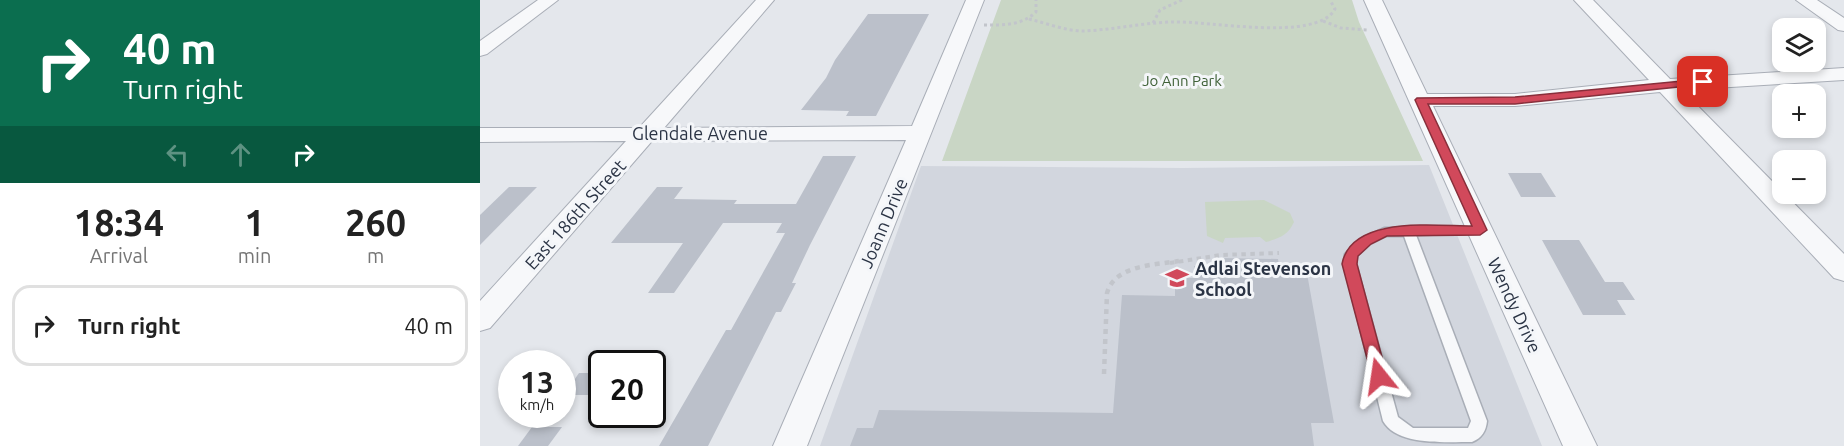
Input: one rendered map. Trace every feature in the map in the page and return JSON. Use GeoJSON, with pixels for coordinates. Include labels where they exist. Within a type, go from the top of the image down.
{"type":"FeatureCollection","features":[{"type":"Feature","properties":{"kind":"street"},"geometry":{"type":"LineString","coordinates":[[480,50],[549,0]]}},
{"type":"Feature","properties":{"kind":"street","name":"East 186th Street"},"geometry":{"type":"LineString","coordinates":[[480,320],[765,0]]}},
{"type":"Feature","properties":{"kind":"street","name":"Joann Drive"},"geometry":{"type":"LineString","coordinates":[[790,446],[975,0]]}},
{"type":"Feature","properties":{"kind":"street","name":"Wendy Drive"},"geometry":{"type":"LineString","coordinates":[[1373,0],[1580,446]]}},
{"type":"Feature","properties":{"kind":"street"},"geometry":{"type":"LineString","coordinates":[[1583,0],[1844,271]]}},
{"type":"Feature","properties":{"kind":"street"},"geometry":{"type":"LineString","coordinates":[[1805,0],[1844,26]]}},
{"type":"Feature","properties":{"kind":"street"},"geometry":{"type":"LineString","coordinates":[[1420,100],[1515,100],[1665,85],[1844,74]]}},
{"type":"Feature","properties":{"kind":"street","name":"Glendale Avenue"},"geometry":{"type":"LineString","coordinates":[[480,135],[920,133]]}},
{"type":"Feature","properties":{"kind":"lane"},"geometry":{"type":"LineString","coordinates":[[1408,231],[1479,421],[1478,429],[1472,435],[1410,435],[1391,421],[1350,264],[1351,254],[1366,240],[1384,231],[1480,230]]}},
{"type":"Feature","properties":{"kind":"path"},"geometry":{"type":"LineString","coordinates":[[983,25],[1017,24],[1029,19],[1036,12],[1036,0]]}},
{"type":"Feature","properties":{"kind":"path"},"geometry":{"type":"LineString","coordinates":[[1153,23],[1154,16],[1162,8],[1182,0]]}},
{"type":"Feature","properties":{"kind":"path"},"geometry":{"type":"LineString","coordinates":[[1029,19],[1081,31],[1153,23],[1217,23],[1285,29],[1305,28],[1331,16],[1335,9],[1330,0]]}},
{"type":"Feature","properties":{"kind":"path"},"geometry":{"type":"LineString","coordinates":[[1323,21],[1341,28],[1371,30]]}},
{"type":"Feature","properties":{"kind":"path"},"geometry":{"type":"LineString","coordinates":[[1104,374],[1107,293],[1110,282],[1121,273],[1149,266],[1221,255],[1279,253]]}},
{"type":"Feature","properties":{"kind":"shaded area","name":"Adlai Stevenson School"},"geometry":{"type":"Polygon","coordinates":[[[1429,165],[1542,446],[820,446],[921,166],[1183,168],[1429,165]]]}},
{"type":"Feature","properties":{"kind":"green space","name":"Jo Ann Park"},"geometry":{"type":"Polygon","coordinates":[[[1001,0],[1352,0],[1359,22],[1423,161],[942,161],[1001,0]]]}},
{"type":"Feature","properties":{"kind":"green space"},"geometry":{"type":"Polygon","coordinates":[[[1264,200],[1290,213],[1294,222],[1283,235],[1266,242],[1260,237],[1225,238],[1223,243],[1207,236],[1205,202],[1264,200]]]}},
{"type":"Feature","properties":{"kind":"building"},"geometry":{"type":"Polygon","coordinates":[[[868,14],[929,14],[876,116],[846,116],[849,111],[801,110],[826,78],[835,60],[868,14]]]}},
{"type":"Feature","properties":{"kind":"building"},"geometry":{"type":"Polygon","coordinates":[[[823,156],[856,156],[792,283],[796,283],[781,312],[776,312],[708,446],[659,446],[726,330],[731,330],[785,233],[776,233],[782,223],[723,223],[674,293],[648,293],[683,243],[611,243],[657,187],[683,187],[674,199],[737,200],[734,204],[796,204],[823,156]]]}},
{"type":"Feature","properties":{"kind":"building"},"geometry":{"type":"Polygon","coordinates":[[[1508,173],[1541,173],[1556,197],[1521,197],[1508,173]]]}},
{"type":"Feature","properties":{"kind":"building"},"geometry":{"type":"Polygon","coordinates":[[[509,187],[537,187],[480,245],[480,215],[509,187]]]}},
{"type":"Feature","properties":{"kind":"building"},"geometry":{"type":"Polygon","coordinates":[[[1542,240],[1579,240],[1605,282],[1623,282],[1635,300],[1617,300],[1626,315],[1583,315],[1542,240]]]}},
{"type":"Feature","properties":{"kind":"building"},"geometry":{"type":"Polygon","coordinates":[[[1221,258],[1278,259],[1279,267],[1306,268],[1334,423],[1311,423],[1314,446],[850,446],[857,428],[873,428],[879,410],[1113,413],[1122,295],[1175,296],[1175,278],[1194,278],[1194,266],[1222,267],[1221,258]]]}},
{"type":"Feature","properties":{"kind":"building"},"geometry":{"type":"Polygon","coordinates":[[[579,373],[588,373],[588,395],[576,395],[576,377],[579,373]]]}},
{"type":"Feature","properties":{"kind":"building"},"geometry":{"type":"Polygon","coordinates":[[[531,428],[561,428],[548,446],[518,446],[531,428]]]}},
{"type":"Feature","properties":{"kind":"place","name":"Adlai Stevenson School"},"geometry":{"type":"Point","coordinates":[1177,278]}},
{"type":"Feature","properties":{"kind":"route"},"geometry":{"type":"LineString","coordinates":[[1379,376],[1350,264],[1351,254],[1366,240],[1384,231],[1480,230],[1420,100],[1515,100],[1703,82]]}}]}
